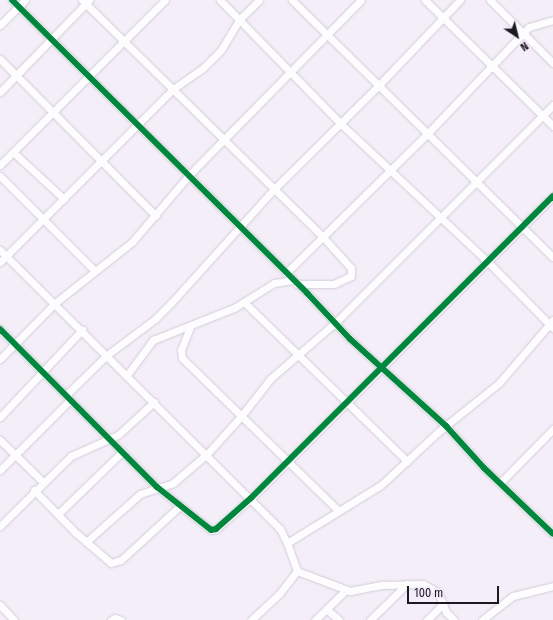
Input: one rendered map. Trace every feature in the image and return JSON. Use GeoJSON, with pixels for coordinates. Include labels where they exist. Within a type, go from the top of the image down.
{"type":"FeatureCollection","features":[{"type":"Feature","properties":{"kind":"street"},"geometry":{"type":"LineString","coordinates":[[12,0],[90,76],[380,368],[446,426],[500,483],[553,534]]}},
{"type":"Feature","properties":{"kind":"street"},"geometry":{"type":"LineString","coordinates":[[0,25],[25,0]]}},
{"type":"Feature","properties":{"kind":"street"},"geometry":{"type":"LineString","coordinates":[[0,165],[124,43],[165,0]]}},
{"type":"Feature","properties":{"kind":"street"},"geometry":{"type":"LineString","coordinates":[[220,0],[341,124],[552,324],[499,383],[446,426],[374,490],[288,543]]}},
{"type":"Feature","properties":{"kind":"street"},"geometry":{"type":"LineString","coordinates":[[0,262],[64,200],[173,89],[202,69],[221,50],[239,20],[259,0]]}},
{"type":"Feature","properties":{"kind":"street"},"geometry":{"type":"LineString","coordinates":[[292,0],[523,228],[549,249],[553,257]]}},
{"type":"Feature","properties":{"kind":"street"},"geometry":{"type":"LineString","coordinates":[[0,359],[55,303],[95,271],[113,259],[156,216],[189,175],[361,0]]}},
{"type":"Feature","properties":{"kind":"street"},"geometry":{"type":"LineString","coordinates":[[425,0],[553,126]]}},
{"type":"Feature","properties":{"kind":"street"},"geometry":{"type":"LineString","coordinates":[[0,470],[16,455],[107,355],[155,319],[274,189],[341,124],[460,0]]}},
{"type":"Feature","properties":{"kind":"street"},"geometry":{"type":"LineString","coordinates":[[490,0],[553,63]]}},
{"type":"Feature","properties":{"kind":"street"},"geometry":{"type":"LineString","coordinates":[[0,92],[17,76],[85,1],[124,43],[173,89],[322,236],[351,268],[351,276],[327,285],[295,282],[274,283],[244,302],[153,340],[127,375]]}},
{"type":"Feature","properties":{"kind":"street"},"geometry":{"type":"LineString","coordinates":[[286,273],[428,133],[523,33],[539,22],[553,20]]}},
{"type":"Feature","properties":{"kind":"street"},"geometry":{"type":"LineString","coordinates":[[0,58],[156,216]]}},
{"type":"Feature","properties":{"kind":"street"},"geometry":{"type":"LineString","coordinates":[[86,542],[140,494],[157,487],[173,483],[207,454],[242,415],[271,378],[299,356],[335,323],[553,106]]}},
{"type":"Feature","properties":{"kind":"street"},"geometry":{"type":"LineString","coordinates":[[13,152],[64,200]]}},
{"type":"Feature","properties":{"kind":"street"},"geometry":{"type":"LineString","coordinates":[[0,176],[95,271]]}},
{"type":"Feature","properties":{"kind":"street"},"geometry":{"type":"LineString","coordinates":[[0,329],[68,397],[109,441],[157,487],[211,530],[221,526],[251,498],[380,368],[523,228],[553,196]]}},
{"type":"Feature","properties":{"kind":"street"},"geometry":{"type":"LineString","coordinates":[[0,250],[207,454],[280,529],[288,543],[296,571]]}},
{"type":"Feature","properties":{"kind":"street"},"geometry":{"type":"LineString","coordinates":[[244,302],[407,462]]}},
{"type":"Feature","properties":{"kind":"street"},"geometry":{"type":"LineString","coordinates":[[191,325],[182,346],[182,358],[242,415],[286,462],[339,511]]}},
{"type":"Feature","properties":{"kind":"street"},"geometry":{"type":"LineString","coordinates":[[0,417],[82,330]]}},
{"type":"Feature","properties":{"kind":"street"},"geometry":{"type":"LineString","coordinates":[[0,526],[42,482],[71,456],[109,441],[154,402]]}},
{"type":"Feature","properties":{"kind":"street"},"geometry":{"type":"LineString","coordinates":[[500,483],[553,429]]}},
{"type":"Feature","properties":{"kind":"street"},"geometry":{"type":"LineString","coordinates":[[0,440],[42,482]]}},
{"type":"Feature","properties":{"kind":"street"},"geometry":{"type":"LineString","coordinates":[[58,514],[121,452]]}},
{"type":"Feature","properties":{"kind":"street"},"geometry":{"type":"LineString","coordinates":[[34,490],[86,542],[111,563],[116,563],[180,506]]}},
{"type":"Feature","properties":{"kind":"street"},"geometry":{"type":"LineString","coordinates":[[296,571],[346,590],[407,584],[424,584],[432,587],[438,592],[442,604],[454,620]]}},
{"type":"Feature","properties":{"kind":"street"},"geometry":{"type":"LineString","coordinates":[[251,620],[279,594],[296,571]]}},
{"type":"Feature","properties":{"kind":"street"},"geometry":{"type":"LineString","coordinates":[[370,620],[407,584]]}},
{"type":"Feature","properties":{"kind":"street"},"geometry":{"type":"LineString","coordinates":[[482,620],[513,596],[553,586]]}},
{"type":"Feature","properties":{"kind":"street"},"geometry":{"type":"LineString","coordinates":[[315,620],[346,590]]}},
{"type":"Feature","properties":{"kind":"street"},"geometry":{"type":"LineString","coordinates":[[427,620],[442,604]]}},
{"type":"Feature","properties":{"kind":"street"},"geometry":{"type":"LineString","coordinates":[[0,605],[14,620]]}},
{"type":"Feature","properties":{"kind":"street"},"geometry":{"type":"LineString","coordinates":[[326,609],[339,620]]}},
{"type":"Feature","properties":{"kind":"street"},"geometry":{"type":"LineString","coordinates":[[0,617],[6,611]]}},
{"type":"Feature","properties":{"kind":"street"},"geometry":{"type":"LineString","coordinates":[[111,620],[116,618],[121,620]]}},
{"type":"Feature","properties":{"kind":"cycle path"},"geometry":{"type":"LineString","coordinates":[[12,0],[307,293],[350,339],[446,426],[484,468],[553,534]]}},
{"type":"Feature","properties":{"kind":"cycle path"},"geometry":{"type":"LineString","coordinates":[[0,329],[157,487],[211,530],[216,529],[251,498],[553,196]]}}]}
